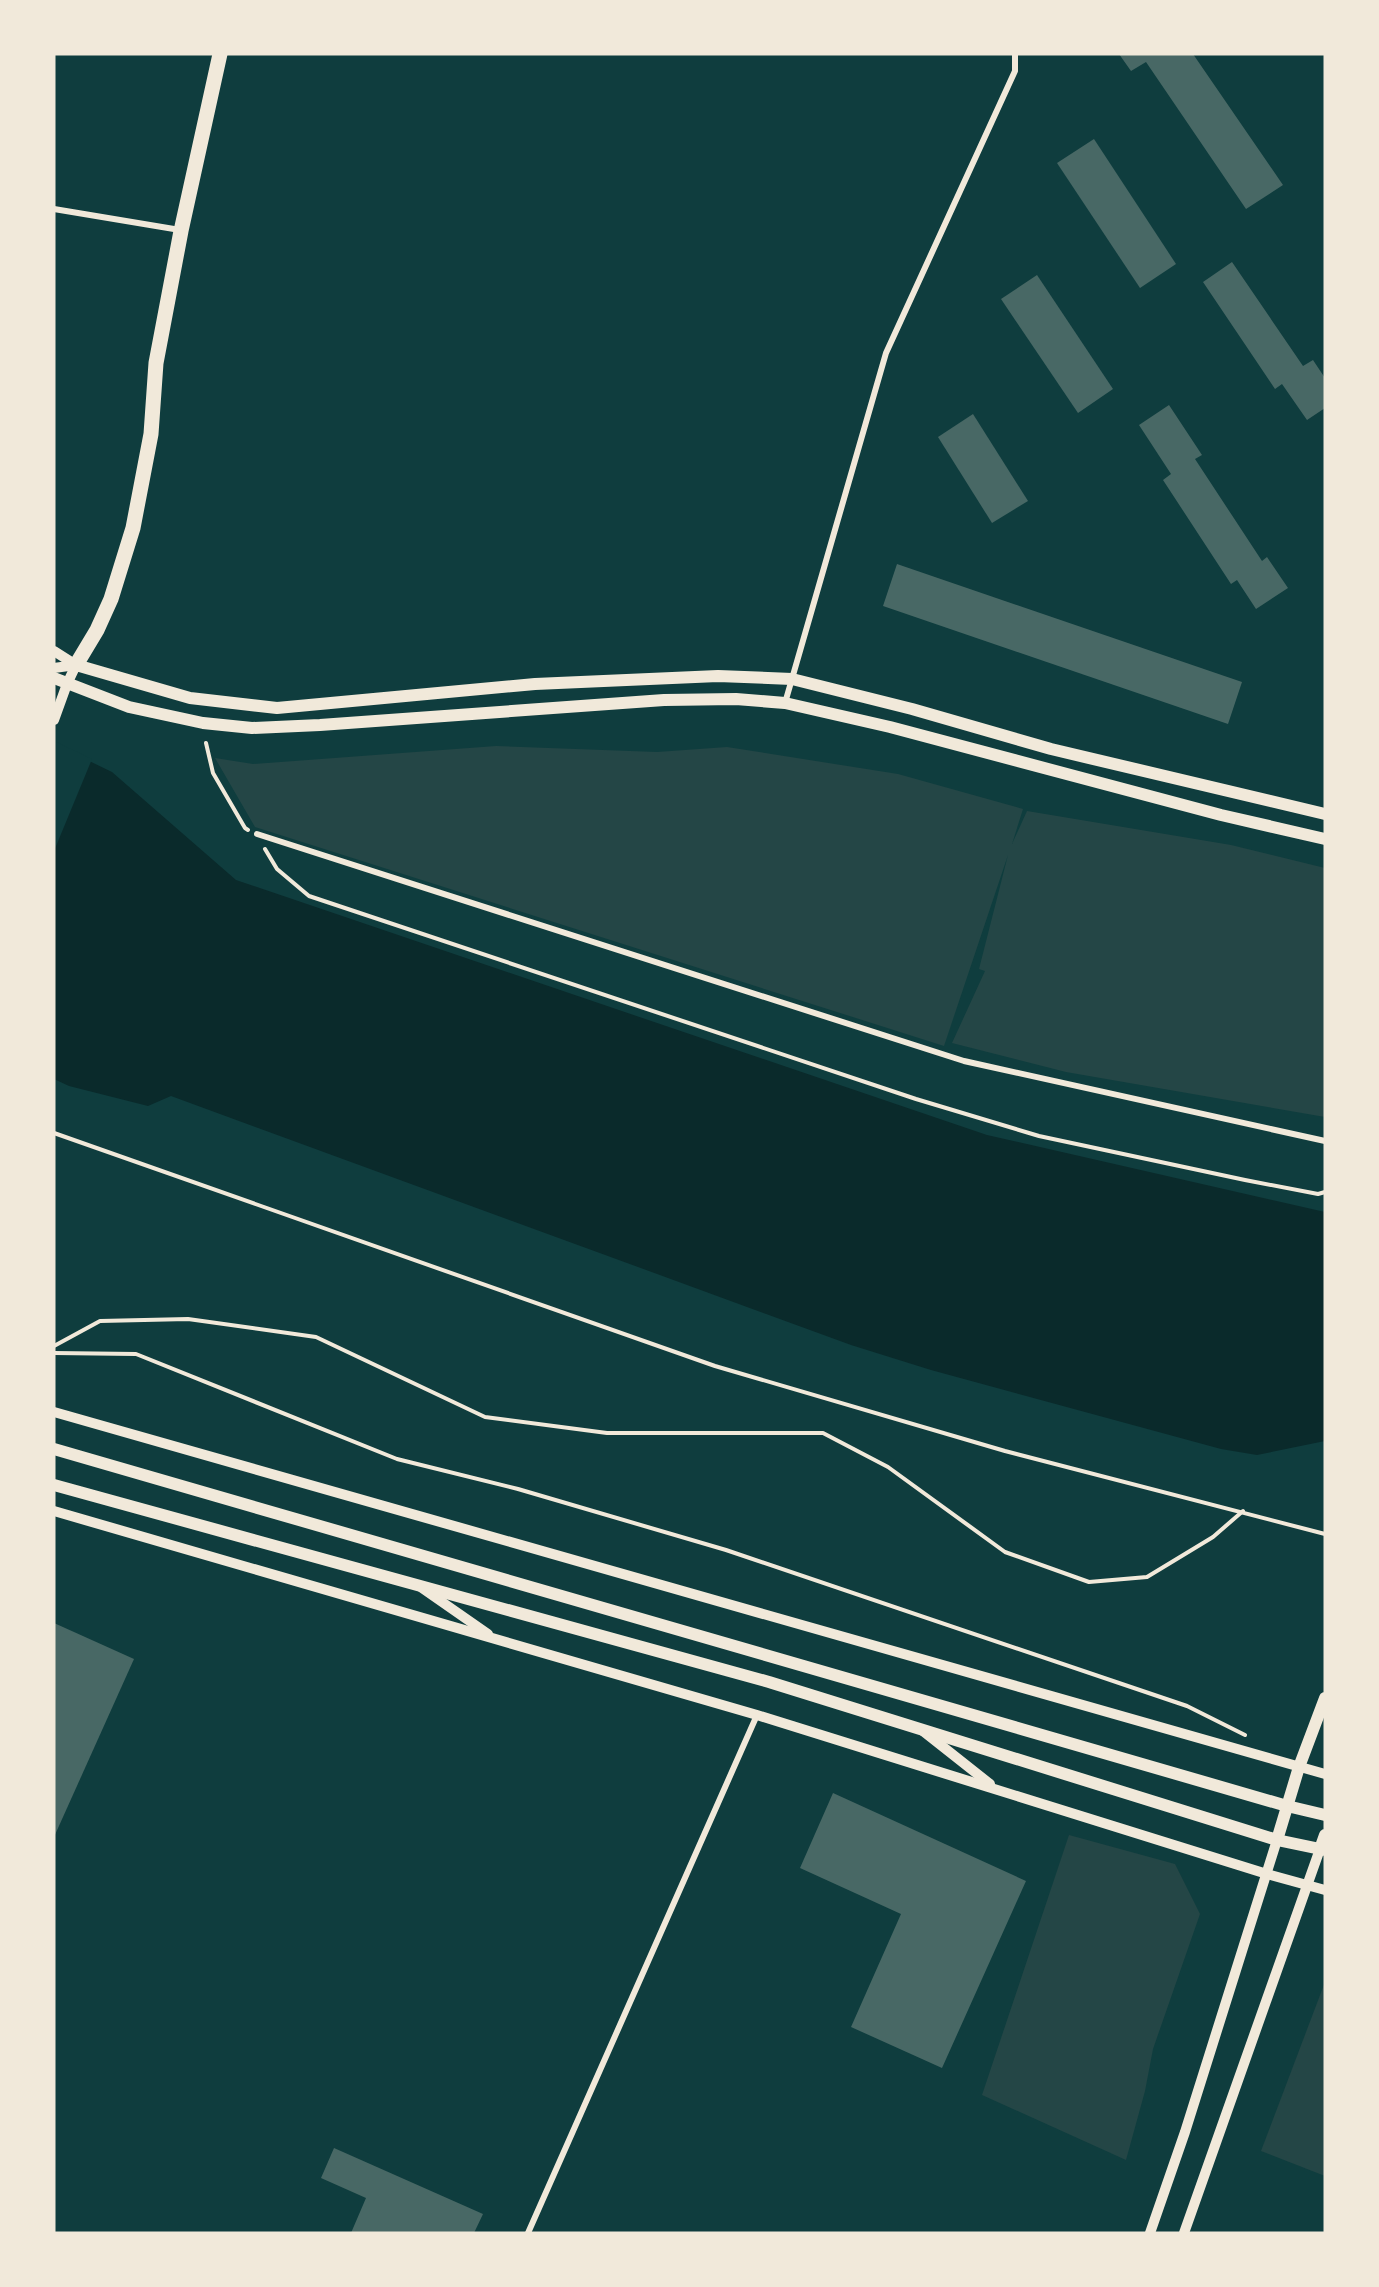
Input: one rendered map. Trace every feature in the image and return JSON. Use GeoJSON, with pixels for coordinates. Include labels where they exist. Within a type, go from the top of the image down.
{"type":"FeatureCollection","features":[{"type":"Feature","properties":{"kind":"main road"},"geometry":{"type":"LineString","coordinates":[[220,54],[181,231],[156,363],[151,434],[133,528],[111,599],[97,630],[76,664],[190,698],[277,708],[535,684],[718,676],[792,679],[912,709],[1051,749],[1325,814]]}},
{"type":"Feature","properties":{"kind":"main road"},"geometry":{"type":"LineString","coordinates":[[54,678],[129,707],[202,723],[252,728],[664,700],[735,699],[785,703],[890,727],[1221,815],[1325,840]]}},
{"type":"Feature","properties":{"kind":"main road"},"geometry":{"type":"LineString","coordinates":[[54,1449],[1287,1806],[1325,1815]]}},
{"type":"Feature","properties":{"kind":"main road"},"geometry":{"type":"LineString","coordinates":[[54,1485],[769,1682],[1277,1840],[1323,1849],[1325,1835]]}},
{"type":"Feature","properties":{"kind":"main road"},"geometry":{"type":"LineString","coordinates":[[1277,1840],[1300,1764],[1325,1698]]}},
{"type":"Feature","properties":{"kind":"street"},"geometry":{"type":"LineString","coordinates":[[785,703],[886,353],[1015,71],[1015,54]]}},
{"type":"Feature","properties":{"kind":"street"},"geometry":{"type":"LineString","coordinates":[[54,209],[181,231]]}},
{"type":"Feature","properties":{"kind":"street"},"geometry":{"type":"LineString","coordinates":[[54,651],[76,664]]}},
{"type":"Feature","properties":{"kind":"street"},"geometry":{"type":"LineString","coordinates":[[54,668],[76,664]]}},
{"type":"Feature","properties":{"kind":"street"},"geometry":{"type":"LineString","coordinates":[[56,716],[76,664]]}},
{"type":"Feature","properties":{"kind":"street"},"geometry":{"type":"LineString","coordinates":[[256,834],[964,1061],[1325,1141]]}},
{"type":"Feature","properties":{"kind":"street"},"geometry":{"type":"LineString","coordinates":[[54,1412],[1325,1772]]}},
{"type":"Feature","properties":{"kind":"street"},"geometry":{"type":"LineString","coordinates":[[54,1511],[757,1715],[1325,1890]]}},
{"type":"Feature","properties":{"kind":"street"},"geometry":{"type":"LineString","coordinates":[[419,1586],[495,1639]]}},
{"type":"Feature","properties":{"kind":"street"},"geometry":{"type":"LineString","coordinates":[[528,2233],[757,1715]]}},
{"type":"Feature","properties":{"kind":"street"},"geometry":{"type":"LineString","coordinates":[[920,1729],[996,1789]]}},
{"type":"Feature","properties":{"kind":"street"},"geometry":{"type":"LineString","coordinates":[[1150,2233],[1185,2132],[1277,1840]]}},
{"type":"Feature","properties":{"kind":"street"},"geometry":{"type":"LineString","coordinates":[[1184,2233],[1307,1886],[1323,1849]]}},
{"type":"Feature","properties":{"kind":"path"},"geometry":{"type":"LineString","coordinates":[[206,743],[213,773],[245,828],[256,834],[277,869],[309,896],[916,1099],[1016,1129],[1234,1178],[1325,1194]]}},
{"type":"Feature","properties":{"kind":"path"},"geometry":{"type":"LineString","coordinates":[[54,1133],[715,1366],[1005,1450],[1325,1534]]}},
{"type":"Feature","properties":{"kind":"path"},"geometry":{"type":"LineString","coordinates":[[54,1346],[100,1321],[188,1320],[316,1337],[485,1417],[607,1433],[823,1432],[888,1467],[1005,1552],[1089,1582],[1147,1577],[1213,1537],[1243,1511]]}},
{"type":"Feature","properties":{"kind":"path"},"geometry":{"type":"LineString","coordinates":[[54,1353],[136,1354],[397,1459],[518,1489],[726,1551],[1187,1706],[1249,1737]]}},
{"type":"Feature","properties":{"kind":"shaded area"},"geometry":{"type":"Polygon","coordinates":[[[54,744],[112,772],[236,880],[987,1135],[1325,1212],[1325,1441],[1257,1455],[1221,1449],[931,1370],[851,1345],[171,1096],[148,1106],[69,1086],[54,1079],[54,744]]]}},
{"type":"Feature","properties":{"kind":"shaded area"},"geometry":{"type":"Polygon","coordinates":[[[496,746],[657,752],[727,747],[898,774],[1023,809],[1012,844],[1027,811],[1231,845],[1325,868],[1325,1117],[1066,1072],[952,1043],[985,971],[979,969],[1008,855],[944,1046],[255,827],[215,758],[253,764],[496,746]]]}},
{"type":"Feature","properties":{"kind":"shaded area"},"geometry":{"type":"Polygon","coordinates":[[[1069,1835],[1175,1864],[1200,1914],[1153,2049],[1145,2091],[1126,2160],[982,2095],[1069,1835]]]}},
{"type":"Feature","properties":{"kind":"shaded area"},"geometry":{"type":"Polygon","coordinates":[[[1325,1982],[1325,2176],[1261,2151],[1325,1982]]]}},
{"type":"Feature","properties":{"kind":"pier"},"geometry":{"type":"Polygon","coordinates":[[[54,741],[92,759],[54,851],[54,741]]]}},
{"type":"Feature","properties":{"kind":"building"},"geometry":{"type":"Polygon","coordinates":[[[1119,54],[1193,54],[1283,185],[1246,209],[1146,62],[1131,71],[1119,54]]]}},
{"type":"Feature","properties":{"kind":"building"},"geometry":{"type":"Polygon","coordinates":[[[1094,139],[1176,264],[1140,288],[1057,163],[1094,139]]]}},
{"type":"Feature","properties":{"kind":"building"},"geometry":{"type":"Polygon","coordinates":[[[1232,262],[1303,366],[1313,360],[1325,378],[1325,408],[1307,420],[1282,384],[1275,389],[1203,282],[1232,262]]]}},
{"type":"Feature","properties":{"kind":"building"},"geometry":{"type":"Polygon","coordinates":[[[1037,275],[1113,389],[1078,413],[1001,299],[1037,275]]]}},
{"type":"Feature","properties":{"kind":"building"},"geometry":{"type":"Polygon","coordinates":[[[1169,405],[1202,455],[1195,459],[1262,561],[1267,557],[1288,588],[1256,609],[1237,580],[1231,584],[1163,480],[1171,474],[1139,425],[1169,405]]]}},
{"type":"Feature","properties":{"kind":"building"},"geometry":{"type":"Polygon","coordinates":[[[973,414],[1028,501],[992,523],[938,437],[973,414]]]}},
{"type":"Feature","properties":{"kind":"building"},"geometry":{"type":"Polygon","coordinates":[[[897,564],[1242,682],[1228,724],[883,606],[897,564]]]}},
{"type":"Feature","properties":{"kind":"building"},"geometry":{"type":"Polygon","coordinates":[[[54,1623],[134,1659],[54,1837],[54,1623]]]}},
{"type":"Feature","properties":{"kind":"building"},"geometry":{"type":"Polygon","coordinates":[[[833,1793],[1026,1881],[942,2068],[851,2027],[901,1914],[800,1868],[833,1793]]]}},
{"type":"Feature","properties":{"kind":"building"},"geometry":{"type":"Polygon","coordinates":[[[334,2148],[483,2214],[474,2233],[351,2233],[366,2198],[321,2178],[334,2148]]]}}]}
